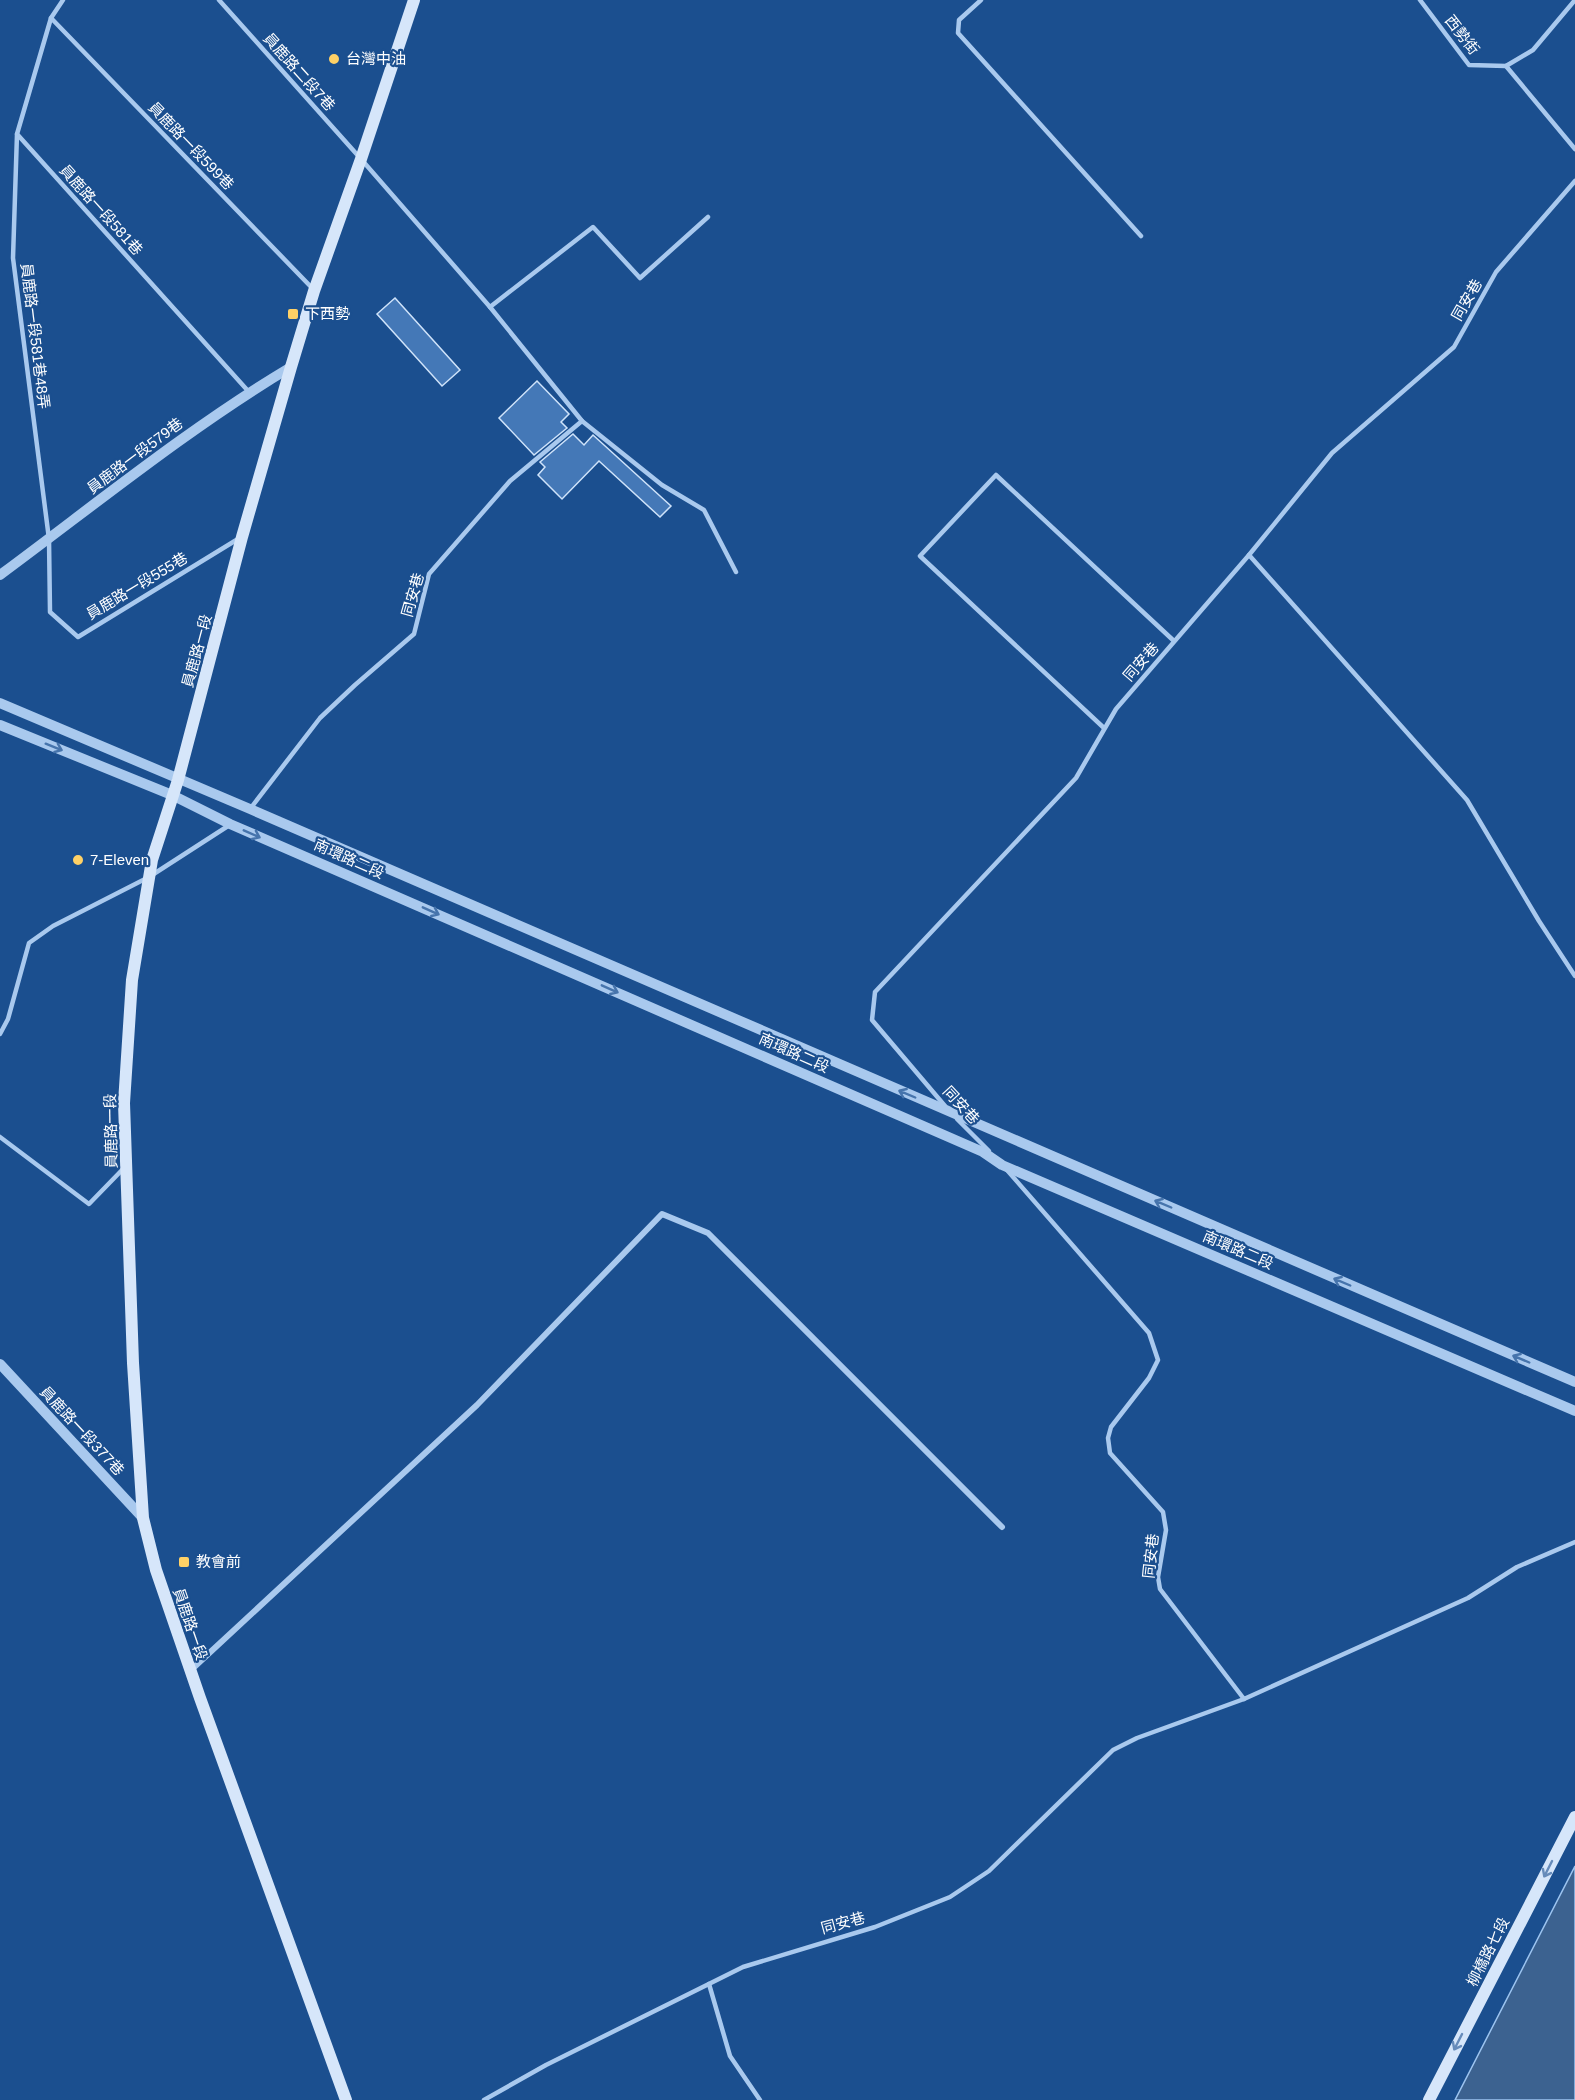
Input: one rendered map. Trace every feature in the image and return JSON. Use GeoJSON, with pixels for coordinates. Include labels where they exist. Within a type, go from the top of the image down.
{"type":"FeatureCollection","features":[{"type":"Feature","properties":{"kind":"main road","name":"員鹿路一段"},"geometry":{"type":"LineString","coordinates":[[346,2100],[190,1670],[156,1570],[143,1518],[133,1363],[124,1103],[132,980],[148,877],[178,780],[242,537],[314,291],[414,0]]}},
{"type":"Feature","properties":{"kind":"main road","name":"柳橋路七段"},"geometry":{"type":"LineString","coordinates":[[1429,2100],[1575,1817]]}},
{"type":"Feature","properties":{"kind":"street","name":"員鹿路一段579巷"},"geometry":{"type":"LineString","coordinates":[[0,575],[249,392],[291,367]]}},
{"type":"Feature","properties":{"kind":"street","name":"南環路二段"},"geometry":{"type":"LineString","coordinates":[[0,703],[1575,1382]]}},
{"type":"Feature","properties":{"kind":"street","name":"南環路二段"},"geometry":{"type":"LineString","coordinates":[[0,725],[172,795],[230,824],[983,1152],[1002,1164],[1575,1411]]}},
{"type":"Feature","properties":{"kind":"street"},"geometry":{"type":"LineString","coordinates":[[190,1670],[477,1405],[662,1214],[708,1233],[1002,1527]]}},
{"type":"Feature","properties":{"kind":"street","name":"員鹿路一段377巷"},"geometry":{"type":"LineString","coordinates":[[0,1364],[143,1518]]}},
{"type":"Feature","properties":{"kind":"lane"},"geometry":{"type":"LineString","coordinates":[[17,134],[51,18],[63,0]]}},
{"type":"Feature","properties":{"kind":"lane","name":"員鹿路二段7巷"},"geometry":{"type":"LineString","coordinates":[[219,0],[361,159]]}},
{"type":"Feature","properties":{"kind":"lane"},"geometry":{"type":"LineString","coordinates":[[981,0],[959,20],[958,33],[1141,236]]}},
{"type":"Feature","properties":{"kind":"lane","name":"西勢街"},"geometry":{"type":"LineString","coordinates":[[1420,0],[1469,65],[1506,66]]}},
{"type":"Feature","properties":{"kind":"lane"},"geometry":{"type":"LineString","coordinates":[[1575,0],[1533,50],[1506,66],[1575,149]]}},
{"type":"Feature","properties":{"kind":"lane","name":"員鹿路一段599巷"},"geometry":{"type":"LineString","coordinates":[[51,18],[314,291]]}},
{"type":"Feature","properties":{"kind":"lane","name":"員鹿路一段581巷"},"geometry":{"type":"LineString","coordinates":[[17,134],[249,392]]}},
{"type":"Feature","properties":{"kind":"lane","name":"員鹿路一段581巷48弄"},"geometry":{"type":"LineString","coordinates":[[17,134],[13,258],[49,539]]}},
{"type":"Feature","properties":{"kind":"lane"},"geometry":{"type":"LineString","coordinates":[[361,159],[490,307],[582,421],[662,485],[704,510],[736,572]]}},
{"type":"Feature","properties":{"kind":"lane","name":"同安巷"},"geometry":{"type":"LineString","coordinates":[[1244,1699],[1160,1589],[1158,1577],[1166,1530],[1163,1512],[1110,1453],[1108,1438],[1111,1427],[1149,1378],[1158,1360],[1149,1333],[1002,1164],[950,1112],[872,1020],[875,992],[1076,778],[1116,709],[1249,555],[1332,453],[1454,346],[1496,272],[1575,181]]}},
{"type":"Feature","properties":{"kind":"lane"},"geometry":{"type":"LineString","coordinates":[[490,307],[593,227],[640,279],[708,216]]}},
{"type":"Feature","properties":{"kind":"lane","name":"同安巷"},"geometry":{"type":"LineString","coordinates":[[250,809],[320,717],[414,634],[429,574],[510,481],[582,421]]}},
{"type":"Feature","properties":{"kind":"lane"},"geometry":{"type":"LineString","coordinates":[[1104,728],[920,555],[996,475],[1174,641]]}},
{"type":"Feature","properties":{"kind":"lane","name":"員鹿路一段555巷"},"geometry":{"type":"LineString","coordinates":[[49,539],[50,612],[78,637],[242,537]]}},
{"type":"Feature","properties":{"kind":"lane"},"geometry":{"type":"LineString","coordinates":[[1249,555],[1467,801],[1575,976]]}},
{"type":"Feature","properties":{"kind":"lane"},"geometry":{"type":"LineString","coordinates":[[0,1034],[8,1019],[29,944],[53,926],[148,877],[230,824]]}},
{"type":"Feature","properties":{"kind":"lane"},"geometry":{"type":"LineString","coordinates":[[0,1137],[89,1204],[126,1166]]}},
{"type":"Feature","properties":{"kind":"lane","name":"同安巷"},"geometry":{"type":"LineString","coordinates":[[484,2100],[546,2065],[743,1967],[875,1927],[950,1897],[989,1871],[1113,1750],[1137,1738],[1244,1699],[1468,1598],[1517,1567],[1575,1542]]}},
{"type":"Feature","properties":{"kind":"lane"},"geometry":{"type":"LineString","coordinates":[[709,1984],[730,2055],[760,2100]]}},
{"type":"Feature","properties":{"kind":"water"},"geometry":{"type":"Polygon","coordinates":[[[1575,1866],[1575,2100],[1455,2100],[1575,1866]]]}},
{"type":"Feature","properties":{"kind":"building"},"geometry":{"type":"Polygon","coordinates":[[[395,298],[460,370],[442,386],[377,314],[395,298]]]}},
{"type":"Feature","properties":{"kind":"building"},"geometry":{"type":"Polygon","coordinates":[[[537,381],[569,414],[561,422],[567,428],[534,455],[499,418],[537,381]]]}},
{"type":"Feature","properties":{"kind":"building"},"geometry":{"type":"Polygon","coordinates":[[[573,434],[584,445],[593,435],[671,506],[660,517],[599,461],[562,499],[538,475],[545,467],[540,462],[573,434]]]}},
{"type":"Feature","properties":{"kind":"place","name":"台灣中油"},"geometry":{"type":"Point","coordinates":[334,59]}},
{"type":"Feature","properties":{"kind":"place","name":"下西勢"},"geometry":{"type":"Point","coordinates":[293,314]}},
{"type":"Feature","properties":{"kind":"place","name":"7-Eleven"},"geometry":{"type":"Point","coordinates":[78,860]}},
{"type":"Feature","properties":{"kind":"place","name":"教會前"},"geometry":{"type":"Point","coordinates":[184,1562]}}]}
